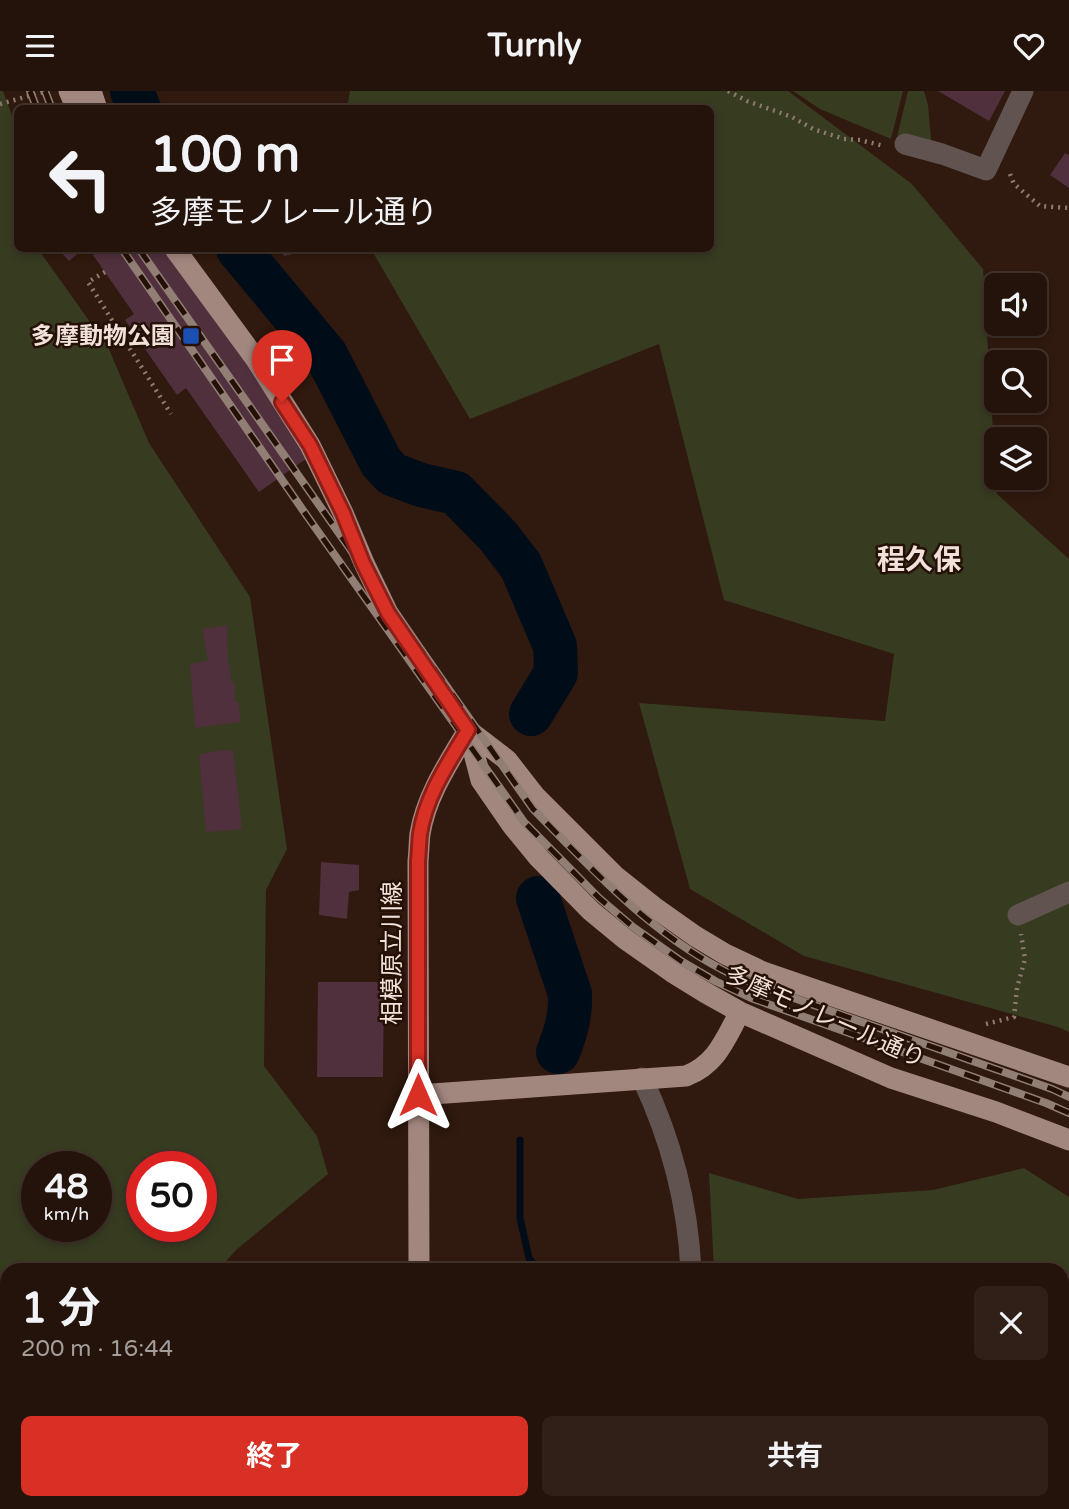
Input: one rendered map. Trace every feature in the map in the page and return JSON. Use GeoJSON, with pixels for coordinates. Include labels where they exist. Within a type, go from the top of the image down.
{"type":"FeatureCollection","features":[{"type":"Feature","properties":{"kind":"main road","name":"多摩モノレール通り"},"geometry":{"type":"LineString","coordinates":[[177,252],[255,358],[310,445],[388,613],[468,730],[507,760],[535,796],[615,876],[664,915],[725,954],[764,972],[1069,1077]]}},
{"type":"Feature","properties":{"kind":"main road","name":"多摩モノレール通り"},"geometry":{"type":"LineString","coordinates":[[468,730],[481,779],[512,825],[539,858],[591,911],[625,939],[683,979],[740,1012],[891,1078],[996,1112],[1069,1140]]}},
{"type":"Feature","properties":{"kind":"main road","name":"相模原立川線"},"geometry":{"type":"LineString","coordinates":[[419,1263],[420,832],[440,777],[468,730]]}},
{"type":"Feature","properties":{"kind":"main road"},"geometry":{"type":"LineString","coordinates":[[418,1095],[686,1076],[699,1071],[712,1060],[740,1012]]}},
{"type":"Feature","properties":{"kind":"street"},"geometry":{"type":"LineString","coordinates":[[905,144],[986,170],[1023,91]]}},
{"type":"Feature","properties":{"kind":"street"},"geometry":{"type":"LineString","coordinates":[[1018,915],[1069,892]]}},
{"type":"Feature","properties":{"kind":"street"},"geometry":{"type":"LineString","coordinates":[[642,1079],[661,1122],[681,1189],[690,1263]]}},
{"type":"Feature","properties":{"kind":"path"},"geometry":{"type":"LineString","coordinates":[[0,104],[48,91]]}},
{"type":"Feature","properties":{"kind":"path"},"geometry":{"type":"LineString","coordinates":[[728,91],[747,101],[792,117],[813,129],[844,139],[883,146],[905,144]]}},
{"type":"Feature","properties":{"kind":"path"},"geometry":{"type":"LineString","coordinates":[[998,144],[1014,184],[1040,206],[1069,208]]}},
{"type":"Feature","properties":{"kind":"path"},"geometry":{"type":"LineString","coordinates":[[105,272],[88,282],[171,414]]}},
{"type":"Feature","properties":{"kind":"path"},"geometry":{"type":"LineString","coordinates":[[975,1027],[1014,1017],[1017,988],[1025,959],[1018,915]]}},
{"type":"Feature","properties":{"kind":"green space","name":"多摩動物公園"},"geometry":{"type":"Polygon","coordinates":[[[0,91],[3,91],[14,121],[14,252],[40,252],[108,347],[149,443],[250,597],[287,849],[266,890],[264,1066],[317,1136],[328,1174],[236,1250],[224,1263],[0,1263],[0,91]]]}},
{"type":"Feature","properties":{"kind":"green space"},"geometry":{"type":"Polygon","coordinates":[[[350,91],[788,91],[912,184],[983,269],[984,336],[987,336],[988,350],[984,350],[984,413],[992,413],[993,427],[984,427],[984,490],[997,490],[997,494],[1069,559],[1069,1032],[804,956],[690,889],[639,703],[885,721],[894,654],[724,600],[659,344],[470,419],[373,252],[714,252],[714,105],[348,105],[350,91]]]}},
{"type":"Feature","properties":{"kind":"green space"},"geometry":{"type":"Polygon","coordinates":[[[793,91],[903,91],[891,139],[820,109],[793,91]]]}},
{"type":"Feature","properties":{"kind":"green space"},"geometry":{"type":"Polygon","coordinates":[[[908,91],[924,91],[932,150],[897,137],[908,91]]]}},
{"type":"Feature","properties":{"kind":"green space"},"geometry":{"type":"Polygon","coordinates":[[[1024,1168],[1069,1197],[1069,1263],[714,1263],[709,1173],[798,1199],[933,1190],[1024,1168]]]}},
{"type":"Feature","properties":{"kind":"building"},"geometry":{"type":"Polygon","coordinates":[[[938,91],[1005,91],[989,121],[938,91]]]}},
{"type":"Feature","properties":{"kind":"building"},"geometry":{"type":"Polygon","coordinates":[[[1065,153],[1069,155],[1069,188],[1050,175],[1065,153]]]}},
{"type":"Feature","properties":{"kind":"building"},"geometry":{"type":"Polygon","coordinates":[[[61,252],[80,252],[69,261],[61,252]]]}},
{"type":"Feature","properties":{"kind":"building"},"geometry":{"type":"Polygon","coordinates":[[[98,252],[171,252],[313,454],[259,492],[186,388],[177,395],[125,320],[134,314],[93,255],[98,252]]]}},
{"type":"Feature","properties":{"kind":"building"},"geometry":{"type":"Polygon","coordinates":[[[281,252],[301,252],[284,256],[281,252]]]}},
{"type":"Feature","properties":{"kind":"building"},"geometry":{"type":"Polygon","coordinates":[[[227,625],[228,665],[231,682],[235,683],[235,702],[239,702],[240,722],[195,728],[190,664],[208,661],[202,629],[227,625]]]}},
{"type":"Feature","properties":{"kind":"building"},"geometry":{"type":"Polygon","coordinates":[[[233,750],[242,829],[206,832],[199,755],[233,750]]]}},
{"type":"Feature","properties":{"kind":"building"},"geometry":{"type":"Polygon","coordinates":[[[321,862],[359,865],[359,890],[349,892],[347,919],[319,915],[321,862]]]}},
{"type":"Feature","properties":{"kind":"building"},"geometry":{"type":"Polygon","coordinates":[[[318,982],[384,982],[383,1077],[317,1077],[318,982]]]}},
{"type":"Feature","properties":{"kind":"waterway"},"geometry":{"type":"LineString","coordinates":[[132,91],[137,105]]}},
{"type":"Feature","properties":{"kind":"waterway"},"geometry":{"type":"LineString","coordinates":[[240,252],[326,355],[381,462],[392,474],[421,485],[456,493],[498,536],[521,566],[555,646],[556,673],[531,714]]}},
{"type":"Feature","properties":{"kind":"waterway"},"geometry":{"type":"LineString","coordinates":[[538,898],[570,994],[567,1024],[558,1052]]}},
{"type":"Feature","properties":{"kind":"waterway"},"geometry":{"type":"LineString","coordinates":[[520,1140],[520,1218],[529,1258],[533,1263]]}},
{"type":"Feature","properties":{"kind":"railway"},"geometry":{"type":"LineString","coordinates":[[30,91],[35,105]]}},
{"type":"Feature","properties":{"kind":"railway"},"geometry":{"type":"LineString","coordinates":[[45,91],[50,105]]}},
{"type":"Feature","properties":{"kind":"railway"},"geometry":{"type":"LineString","coordinates":[[124,252],[524,822],[599,898],[633,927],[681,961],[751,998],[1069,1113]]}},
{"type":"Feature","properties":{"kind":"railway"},"geometry":{"type":"LineString","coordinates":[[141,252],[533,809],[622,897],[670,937],[731,974],[1069,1097]]}},
{"type":"Feature","properties":{"kind":"place","name":"多摩動物公園"},"geometry":{"type":"Point","coordinates":[191,336]}},
{"type":"Feature","properties":{"kind":"district","name":"程久保"},"geometry":{"type":"Point","coordinates":[919,560]}},
{"type":"Feature","properties":{"kind":"route"},"geometry":{"type":"LineString","coordinates":[[282,402],[310,445],[388,613],[468,730],[440,777],[420,832],[418,1095]]}}]}
